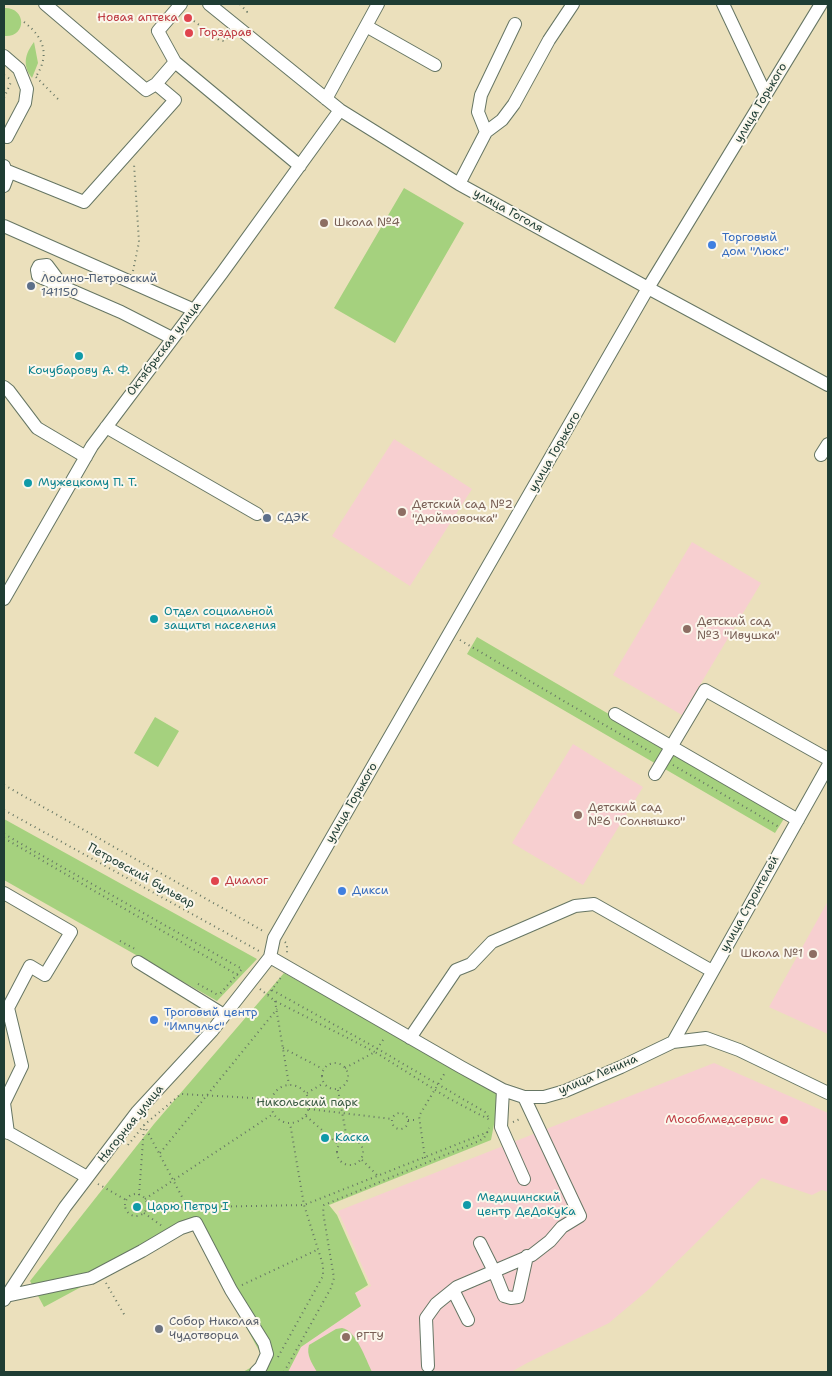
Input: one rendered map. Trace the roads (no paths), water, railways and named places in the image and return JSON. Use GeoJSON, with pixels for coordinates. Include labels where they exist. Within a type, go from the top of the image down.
{"type":"FeatureCollection","features":[{"type":"Feature","properties":{"kind":"street"},"geometry":{"type":"LineString","coordinates":[[45,4],[146,90],[156,84],[175,62]]}},
{"type":"Feature","properties":{"kind":"street"},"geometry":{"type":"LineString","coordinates":[[326,99],[376,4]]}},
{"type":"Feature","properties":{"kind":"street"},"geometry":{"type":"LineString","coordinates":[[459,184],[486,132],[502,120],[514,104],[549,40],[573,4]]}},
{"type":"Feature","properties":{"kind":"street"},"geometry":{"type":"LineString","coordinates":[[723,4],[766,95]]}},
{"type":"Feature","properties":{"kind":"street"},"geometry":{"type":"LineString","coordinates":[[821,4],[828,9]]}},
{"type":"Feature","properties":{"kind":"street","name":"улица Горького"},"geometry":{"type":"LineString","coordinates":[[270,958],[274,938],[648,288],[821,4]]}},
{"type":"Feature","properties":{"kind":"street","name":"улица Гоголя"},"geometry":{"type":"LineString","coordinates":[[212,5],[340,110],[459,184],[828,385]]}},
{"type":"Feature","properties":{"kind":"street"},"geometry":{"type":"LineString","coordinates":[[179,6],[158,31],[175,62],[300,166]]}},
{"type":"Feature","properties":{"kind":"street"},"geometry":{"type":"LineString","coordinates":[[486,132],[478,112],[481,95],[515,24]]}},
{"type":"Feature","properties":{"kind":"street"},"geometry":{"type":"LineString","coordinates":[[366,26],[435,65]]}},
{"type":"Feature","properties":{"kind":"street"},"geometry":{"type":"LineString","coordinates":[[4,56],[19,69],[27,90],[25,103],[7,137],[4,136]]}},
{"type":"Feature","properties":{"kind":"street"},"geometry":{"type":"LineString","coordinates":[[4,168],[84,202],[175,100],[156,84]]}},
{"type":"Feature","properties":{"kind":"street","name":"Октябрьская улица"},"geometry":{"type":"LineString","coordinates":[[4,599],[86,457],[106,427],[340,110]]}},
{"type":"Feature","properties":{"kind":"street"},"geometry":{"type":"LineString","coordinates":[[4,168],[7,178],[4,186]]}},
{"type":"Feature","properties":{"kind":"street"},"geometry":{"type":"LineString","coordinates":[[4,226],[194,310]]}},
{"type":"Feature","properties":{"kind":"street"},"geometry":{"type":"LineString","coordinates":[[59,285],[121,312],[172,338]]}},
{"type":"Feature","properties":{"kind":"street"},"geometry":{"type":"LineString","coordinates":[[4,387],[37,428],[86,457]]}},
{"type":"Feature","properties":{"kind":"street"},"geometry":{"type":"LineString","coordinates":[[106,427],[257,514]]}},
{"type":"Feature","properties":{"kind":"street"},"geometry":{"type":"LineString","coordinates":[[821,455],[828,444]]}},
{"type":"Feature","properties":{"kind":"street"},"geometry":{"type":"LineString","coordinates":[[655,774],[705,690],[828,759]]}},
{"type":"Feature","properties":{"kind":"street"},"geometry":{"type":"LineString","coordinates":[[615,714],[798,820]]}},
{"type":"Feature","properties":{"kind":"street","name":"улица Строителей"},"geometry":{"type":"LineString","coordinates":[[673,1042],[790,833],[824,784],[828,766]]}},
{"type":"Feature","properties":{"kind":"street"},"geometry":{"type":"LineString","coordinates":[[4,893],[71,932],[44,975],[30,966],[8,1008],[22,1066],[4,1103],[6,1132],[87,1177]]}},
{"type":"Feature","properties":{"kind":"street"},"geometry":{"type":"LineString","coordinates":[[410,1038],[456,970],[471,964],[492,942],[575,906],[594,904],[712,971]]}},
{"type":"Feature","properties":{"kind":"street","name":"Нагорная улица"},"geometry":{"type":"LineString","coordinates":[[5,1298],[65,1207],[137,1112],[224,1015],[270,958]]}},
{"type":"Feature","properties":{"kind":"street","name":"улица Ленина"},"geometry":{"type":"LineString","coordinates":[[270,958],[503,1090],[524,1097],[544,1097],[565,1091],[673,1042],[706,1038],[739,1050],[828,1093]]}},
{"type":"Feature","properties":{"kind":"street"},"geometry":{"type":"LineString","coordinates":[[138,962],[224,1015]]}},
{"type":"Feature","properties":{"kind":"street"},"geometry":{"type":"LineString","coordinates":[[503,1090],[501,1127],[524,1179]]}},
{"type":"Feature","properties":{"kind":"street"},"geometry":{"type":"LineString","coordinates":[[428,1366],[426,1318],[436,1304],[454,1290],[528,1256],[550,1242],[562,1227],[580,1216],[524,1097]]}},
{"type":"Feature","properties":{"kind":"street"},"geometry":{"type":"LineString","coordinates":[[5,1298],[90,1278],[181,1228],[196,1223],[231,1290],[264,1343],[267,1354],[256,1372]]}},
{"type":"Feature","properties":{"kind":"street"},"geometry":{"type":"LineString","coordinates":[[480,1243],[504,1296],[511,1298],[518,1297],[528,1256]]}},
{"type":"Feature","properties":{"kind":"street"},"geometry":{"type":"LineString","coordinates":[[454,1290],[468,1320]]}},
{"type":"Feature","properties":{"kind":"place","name":"Новая аптека"},"geometry":{"type":"Point","coordinates":[188,18]}},
{"type":"Feature","properties":{"kind":"place","name":"Горздрав"},"geometry":{"type":"Point","coordinates":[189,33]}},
{"type":"Feature","properties":{"kind":"place","name":"Школа №4"},"geometry":{"type":"Point","coordinates":[324,223]}},
{"type":"Feature","properties":{"kind":"place","name":"Торговый дом \"Люкс\""},"geometry":{"type":"Point","coordinates":[712,245]}},
{"type":"Feature","properties":{"kind":"place","name":"Лосино-Петровский 141150"},"geometry":{"type":"Point","coordinates":[31,286]}},
{"type":"Feature","properties":{"kind":"place","name":"Кочубарову А. Ф."},"geometry":{"type":"Point","coordinates":[79,356]}},
{"type":"Feature","properties":{"kind":"place","name":"Мужецкому П. Т."},"geometry":{"type":"Point","coordinates":[28,483]}},
{"type":"Feature","properties":{"kind":"place","name":"Детский сад №2 \"Дюймовочка\""},"geometry":{"type":"Point","coordinates":[402,512]}},
{"type":"Feature","properties":{"kind":"place","name":"СДЭК"},"geometry":{"type":"Point","coordinates":[267,518]}},
{"type":"Feature","properties":{"kind":"place","name":"Отдел социальной защиты населения"},"geometry":{"type":"Point","coordinates":[154,619]}},
{"type":"Feature","properties":{"kind":"place","name":"Детский сад №3 \"Ивушка\""},"geometry":{"type":"Point","coordinates":[687,629]}},
{"type":"Feature","properties":{"kind":"place","name":"Детский сад №6 \"Солнышко\""},"geometry":{"type":"Point","coordinates":[578,815]}},
{"type":"Feature","properties":{"kind":"place","name":"Диалог"},"geometry":{"type":"Point","coordinates":[215,881]}},
{"type":"Feature","properties":{"kind":"place","name":"Дикси"},"geometry":{"type":"Point","coordinates":[342,891]}},
{"type":"Feature","properties":{"kind":"place","name":"Школа №1"},"geometry":{"type":"Point","coordinates":[813,954]}},
{"type":"Feature","properties":{"kind":"place","name":"Троговый центр \"Импульс\""},"geometry":{"type":"Point","coordinates":[154,1020]}},
{"type":"Feature","properties":{"kind":"place","name":"Мособлмедсервис"},"geometry":{"type":"Point","coordinates":[784,1120]}},
{"type":"Feature","properties":{"kind":"place","name":"Каска"},"geometry":{"type":"Point","coordinates":[325,1138]}},
{"type":"Feature","properties":{"kind":"place","name":"Медицинский центр ДеДоКуКа"},"geometry":{"type":"Point","coordinates":[467,1205]}},
{"type":"Feature","properties":{"kind":"place","name":"Царю Петру I"},"geometry":{"type":"Point","coordinates":[137,1207]}},
{"type":"Feature","properties":{"kind":"place","name":"Собор Николая Чудотворца"},"geometry":{"type":"Point","coordinates":[159,1329]}},
{"type":"Feature","properties":{"kind":"place","name":"РГТУ"},"geometry":{"type":"Point","coordinates":[346,1337]}},
{"type":"Feature","properties":{"kind":"park label","name":"Никольский парк"},"geometry":{"type":"Point","coordinates":[307,1103]}}]}
